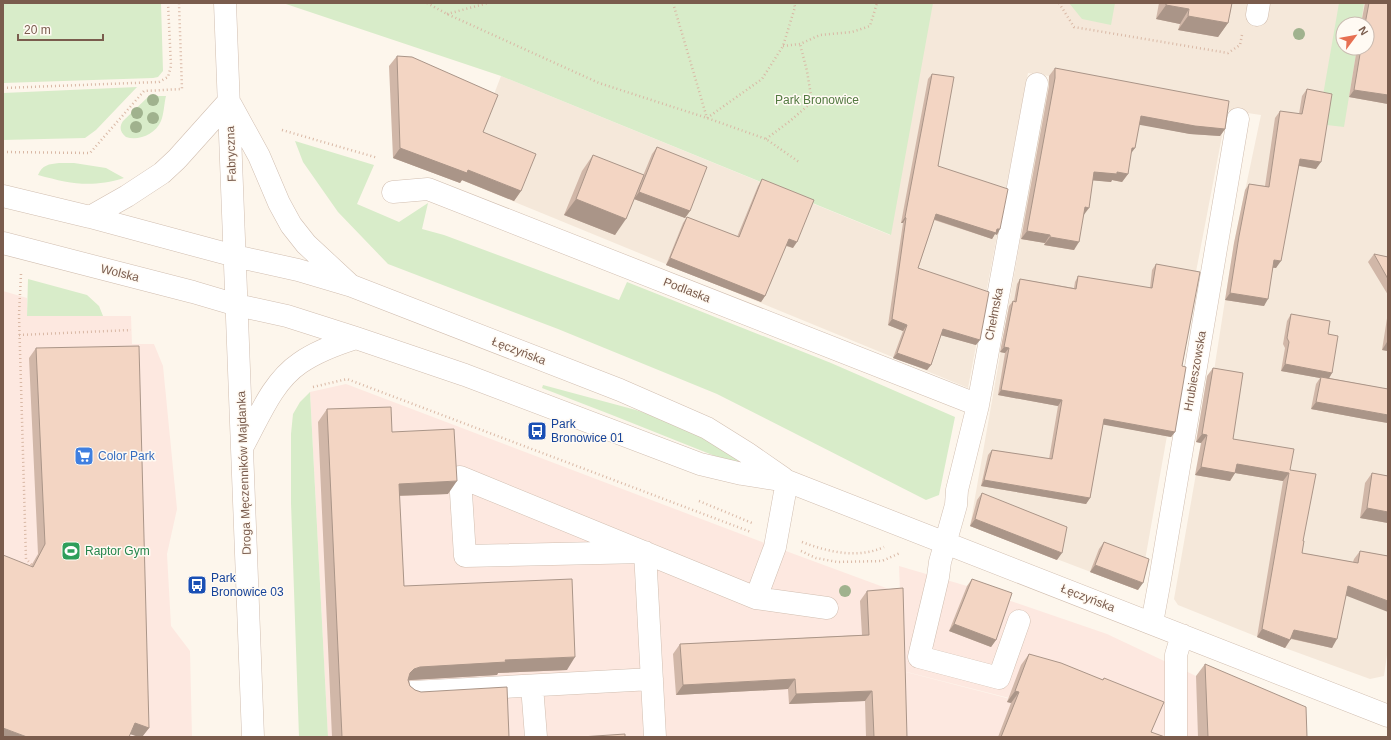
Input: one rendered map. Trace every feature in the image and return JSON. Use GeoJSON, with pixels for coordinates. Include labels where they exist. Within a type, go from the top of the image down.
{"type":"FeatureCollection","features":[{"type":"Feature","properties":{"kind":"street","name":"Fabryczna"},"geometry":{"type":"LineString","coordinates":[[225,3],[237,305]]}},
{"type":"Feature","properties":{"kind":"street","name":"Chełmska"},"geometry":{"type":"LineString","coordinates":[[1019,621],[999,678],[919,658],[945,542],[956,505],[957,490],[978,405],[1037,84]]}},
{"type":"Feature","properties":{"kind":"street"},"geometry":{"type":"LineString","coordinates":[[90,217],[127,196],[162,173],[177,159],[229,101],[259,156],[278,203],[291,225],[306,244],[352,286]]}},
{"type":"Feature","properties":{"kind":"street","name":"Hrubieszowska"},"geometry":{"type":"LineString","coordinates":[[1152,623],[1238,119]]}},
{"type":"Feature","properties":{"kind":"street","name":"Podlaska"},"geometry":{"type":"LineString","coordinates":[[393,192],[428,189],[978,405]]}},
{"type":"Feature","properties":{"kind":"street"},"geometry":{"type":"LineString","coordinates":[[3,196],[90,217],[235,256]]}},
{"type":"Feature","properties":{"kind":"street","name":"Wolska"},"geometry":{"type":"LineString","coordinates":[[3,243],[193,292],[237,305]]}},
{"type":"Feature","properties":{"kind":"street","name":"Łęczyńska"},"geometry":{"type":"LineString","coordinates":[[235,256],[298,270],[352,286],[620,390],[708,428],[787,481]]}},
{"type":"Feature","properties":{"kind":"street","name":"Łęczyńska"},"geometry":{"type":"LineString","coordinates":[[237,305],[287,316],[465,375],[700,464],[742,474],[787,481],[1388,716]]}},
{"type":"Feature","properties":{"kind":"street","name":"Droga Męczenników Majdanka"},"geometry":{"type":"LineString","coordinates":[[237,305],[253,737]]}},
{"type":"Feature","properties":{"kind":"street"},"geometry":{"type":"LineString","coordinates":[[243,448],[271,395],[284,377],[299,363],[328,348],[356,338]]}},
{"type":"Feature","properties":{"kind":"street"},"geometry":{"type":"LineString","coordinates":[[645,552],[465,556],[460,477],[645,552],[756,598],[827,608]]}},
{"type":"Feature","properties":{"kind":"street"},"geometry":{"type":"LineString","coordinates":[[756,598],[775,547],[787,481]]}},
{"type":"Feature","properties":{"kind":"street"},"geometry":{"type":"LineString","coordinates":[[645,552],[655,737]]}},
{"type":"Feature","properties":{"kind":"street"},"geometry":{"type":"LineString","coordinates":[[1176,737],[1176,655],[1182,635]]}},
{"type":"Feature","properties":{"kind":"street"},"geometry":{"type":"LineString","coordinates":[[412,692],[652,679]]}},
{"type":"Feature","properties":{"kind":"street"},"geometry":{"type":"LineString","coordinates":[[532,686],[536,737]]}},
{"type":"Feature","properties":{"kind":"path"},"geometry":{"type":"LineString","coordinates":[[3,88],[159,82],[168,77],[171,66],[168,3]]}},
{"type":"Feature","properties":{"kind":"path"},"geometry":{"type":"LineString","coordinates":[[3,152],[90,153],[144,91],[182,89],[179,3]]}},
{"type":"Feature","properties":{"kind":"path"},"geometry":{"type":"LineString","coordinates":[[427,3],[447,14],[599,84],[707,118],[766,139],[799,162]]}},
{"type":"Feature","properties":{"kind":"path"},"geometry":{"type":"LineString","coordinates":[[447,14],[488,3]]}},
{"type":"Feature","properties":{"kind":"path"},"geometry":{"type":"LineString","coordinates":[[673,3],[707,118]]}},
{"type":"Feature","properties":{"kind":"path"},"geometry":{"type":"LineString","coordinates":[[707,118],[762,79],[783,46],[795,7],[794,3]]}},
{"type":"Feature","properties":{"kind":"path"},"geometry":{"type":"LineString","coordinates":[[783,46],[800,44],[820,35],[852,32],[870,26],[877,3]]}},
{"type":"Feature","properties":{"kind":"path"},"geometry":{"type":"LineString","coordinates":[[1059,3],[1074,27],[1228,53],[1240,45],[1242,31]]}},
{"type":"Feature","properties":{"kind":"path"},"geometry":{"type":"LineString","coordinates":[[766,139],[812,102],[807,71],[800,44]]}},
{"type":"Feature","properties":{"kind":"path"},"geometry":{"type":"LineString","coordinates":[[282,130],[378,158]]}},
{"type":"Feature","properties":{"kind":"path"},"geometry":{"type":"LineString","coordinates":[[20,281],[19,335],[26,559],[32,564]]}},
{"type":"Feature","properties":{"kind":"path"},"geometry":{"type":"LineString","coordinates":[[19,335],[131,330]]}},
{"type":"Feature","properties":{"kind":"path"},"geometry":{"type":"LineString","coordinates":[[306,389],[347,379],[776,541],[816,558],[837,562],[882,561],[901,553]]}},
{"type":"Feature","properties":{"kind":"shaded area"},"geometry":{"type":"Polygon","coordinates":[[[932,3],[1388,3],[1388,648],[1384,676],[1370,679],[1285,648],[1178,605],[1174,599],[1213,377],[1234,243],[1261,115],[1227,110],[1195,277],[1144,566],[1138,590],[970,526],[1049,76],[1028,73],[968,388],[461,180],[501,76],[890,235],[932,3]]]}},
{"type":"Feature","properties":{"kind":"shaded area","name":"Color Park"},"geometry":{"type":"Polygon","coordinates":[[[3,291],[27,298],[27,316],[131,316],[132,344],[154,344],[163,366],[177,509],[167,554],[171,626],[190,651],[192,737],[3,737],[3,291]]]}},
{"type":"Feature","properties":{"kind":"shaded area"},"geometry":{"type":"Polygon","coordinates":[[[346,384],[897,592],[901,737],[328,737],[310,392],[346,384]]]}},
{"type":"Feature","properties":{"kind":"shaded area"},"geometry":{"type":"Polygon","coordinates":[[[899,566],[967,586],[1107,634],[1196,676],[1298,720],[1299,737],[903,737],[902,671],[1084,717],[903,671],[899,566]]]}},
{"type":"Feature","properties":{"kind":"green space"},"geometry":{"type":"Polygon","coordinates":[[[3,3],[161,3],[163,71],[158,77],[153,78],[3,83],[3,3]]]}},
{"type":"Feature","properties":{"kind":"green space","name":"Park Bronowice"},"geometry":{"type":"Polygon","coordinates":[[[283,3],[933,3],[891,235],[501,76],[283,3]]]}},
{"type":"Feature","properties":{"kind":"green space"},"geometry":{"type":"Polygon","coordinates":[[[1069,3],[1115,3],[1111,25],[1082,19],[1069,3]]]}},
{"type":"Feature","properties":{"kind":"green space"},"geometry":{"type":"Polygon","coordinates":[[[1339,3],[1364,3],[1362,16],[1337,16],[1339,3]]]}},
{"type":"Feature","properties":{"kind":"green space"},"geometry":{"type":"Polygon","coordinates":[[[1335,26],[1335,56],[1356,56],[1344,127],[1318,124],[1335,26]]]}},
{"type":"Feature","properties":{"kind":"green space"},"geometry":{"type":"Polygon","coordinates":[[[137,87],[96,130],[85,138],[3,140],[3,93],[137,87]]]}},
{"type":"Feature","properties":{"kind":"green space"},"geometry":{"type":"Polygon","coordinates":[[[149,96],[166,96],[161,121],[155,130],[146,136],[136,138],[126,137],[122,133],[121,129],[123,121],[149,96]]]}},
{"type":"Feature","properties":{"kind":"green space"},"geometry":{"type":"Polygon","coordinates":[[[295,141],[374,165],[357,204],[399,222],[428,203],[422,229],[444,235],[619,300],[627,282],[831,363],[955,417],[939,495],[926,500],[717,394],[558,329],[388,264],[338,212],[303,162],[295,141]]]}},
{"type":"Feature","properties":{"kind":"green space"},"geometry":{"type":"Polygon","coordinates":[[[59,163],[74,163],[106,168],[124,178],[101,183],[81,184],[38,175],[46,166],[59,163]]]}},
{"type":"Feature","properties":{"kind":"green space"},"geometry":{"type":"Polygon","coordinates":[[[28,279],[87,295],[99,306],[103,316],[27,316],[28,279]]]}},
{"type":"Feature","properties":{"kind":"green space"},"geometry":{"type":"Polygon","coordinates":[[[543,385],[654,416],[740,454],[745,468],[542,388],[543,385]]]}},
{"type":"Feature","properties":{"kind":"green space"},"geometry":{"type":"Polygon","coordinates":[[[310,392],[328,737],[299,737],[291,503],[291,434],[293,414],[300,402],[310,392]]]}},
{"type":"Feature","properties":{"kind":"building"},"geometry":{"type":"Polygon","coordinates":[[[1166,3],[1232,3],[1228,23],[1188,16],[1189,9],[1166,5],[1166,3]]]}},
{"type":"Feature","properties":{"kind":"building"},"geometry":{"type":"Polygon","coordinates":[[[1369,3],[1388,3],[1388,95],[1354,90],[1360,56],[1375,56],[1375,16],[1367,16],[1369,3]]]}},
{"type":"Feature","properties":{"kind":"building"},"geometry":{"type":"Polygon","coordinates":[[[397,56],[412,57],[498,95],[483,132],[536,154],[521,191],[468,170],[467,173],[400,148],[397,56]]]}},
{"type":"Feature","properties":{"kind":"building"},"geometry":{"type":"Polygon","coordinates":[[[1055,68],[1229,101],[1225,129],[1195,126],[1141,116],[1135,148],[1132,148],[1128,174],[1117,172],[1117,174],[1094,172],[1089,208],[1085,207],[1079,242],[1027,231],[1055,78],[1055,68]]]}},
{"type":"Feature","properties":{"kind":"building"},"geometry":{"type":"Polygon","coordinates":[[[932,74],[954,77],[938,166],[1008,189],[1000,229],[997,229],[996,233],[936,214],[918,268],[989,292],[980,340],[943,329],[931,365],[897,353],[907,325],[892,319],[905,217],[932,74]]]}},
{"type":"Feature","properties":{"kind":"building"},"geometry":{"type":"Polygon","coordinates":[[[1307,89],[1332,94],[1321,162],[1300,159],[1281,261],[1274,260],[1268,299],[1230,293],[1249,184],[1269,187],[1280,111],[1302,114],[1307,89]]]}},
{"type":"Feature","properties":{"kind":"building"},"geometry":{"type":"Polygon","coordinates":[[[657,147],[707,167],[690,211],[639,192],[657,147]]]}},
{"type":"Feature","properties":{"kind":"building"},"geometry":{"type":"Polygon","coordinates":[[[593,155],[644,175],[626,219],[576,199],[593,155]]]}},
{"type":"Feature","properties":{"kind":"building"},"geometry":{"type":"Polygon","coordinates":[[[762,179],[814,200],[797,242],[789,239],[765,296],[670,258],[687,217],[739,237],[762,179]]]}},
{"type":"Feature","properties":{"kind":"building"},"geometry":{"type":"Polygon","coordinates":[[[1374,254],[1388,257],[1388,279],[1374,254]]]}},
{"type":"Feature","properties":{"kind":"building"},"geometry":{"type":"Polygon","coordinates":[[[1156,264],[1200,272],[1182,366],[1186,367],[1175,432],[1104,419],[1090,498],[984,480],[992,450],[1052,459],[1062,400],[1001,390],[1009,348],[1004,347],[1013,301],[1016,302],[1020,279],[1076,289],[1078,276],[1152,288],[1156,264]]]}},
{"type":"Feature","properties":{"kind":"building"},"geometry":{"type":"Polygon","coordinates":[[[1291,314],[1330,321],[1328,334],[1338,336],[1332,373],[1285,364],[1289,342],[1287,338],[1291,314]]]}},
{"type":"Feature","properties":{"kind":"building","name":"Color Park"},"geometry":{"type":"Polygon","coordinates":[[[139,346],[149,728],[135,723],[129,737],[27,737],[3,728],[3,555],[33,567],[45,544],[36,348],[139,346]]]}},
{"type":"Feature","properties":{"kind":"building"},"geometry":{"type":"Polygon","coordinates":[[[1213,368],[1243,373],[1233,439],[1294,449],[1290,470],[1316,474],[1302,553],[1358,563],[1360,551],[1388,556],[1388,601],[1348,586],[1337,639],[1294,630],[1290,640],[1262,629],[1289,473],[1237,464],[1235,473],[1201,467],[1207,435],[1202,434],[1213,368]]]}},
{"type":"Feature","properties":{"kind":"building"},"geometry":{"type":"Polygon","coordinates":[[[1321,377],[1388,389],[1388,415],[1316,402],[1321,377]]]}},
{"type":"Feature","properties":{"kind":"building"},"geometry":{"type":"Polygon","coordinates":[[[391,407],[392,432],[454,429],[457,481],[399,484],[404,586],[572,579],[575,657],[505,660],[506,662],[420,667],[414,669],[410,673],[408,680],[410,686],[421,692],[507,687],[509,737],[342,737],[327,409],[391,407]]]}},
{"type":"Feature","properties":{"kind":"building"},"geometry":{"type":"Polygon","coordinates":[[[1372,473],[1388,476],[1388,512],[1367,508],[1372,473]]]}},
{"type":"Feature","properties":{"kind":"building"},"geometry":{"type":"Polygon","coordinates":[[[982,493],[1067,527],[1062,553],[975,519],[982,493]]]}},
{"type":"Feature","properties":{"kind":"building"},"geometry":{"type":"Polygon","coordinates":[[[1104,542],[1149,559],[1143,583],[1095,565],[1104,542]]]}},
{"type":"Feature","properties":{"kind":"building"},"geometry":{"type":"Polygon","coordinates":[[[972,579],[1012,593],[996,640],[954,624],[972,579]]]}},
{"type":"Feature","properties":{"kind":"building"},"geometry":{"type":"Polygon","coordinates":[[[903,588],[907,737],[874,737],[872,691],[796,694],[795,679],[683,685],[680,644],[869,635],[867,591],[903,588]]]}},
{"type":"Feature","properties":{"kind":"building"},"geometry":{"type":"Polygon","coordinates":[[[1029,654],[1061,663],[1103,680],[1104,678],[1164,702],[1151,732],[1165,737],[1001,737],[1019,692],[1015,691],[1029,654]]]}},
{"type":"Feature","properties":{"kind":"building"},"geometry":{"type":"Polygon","coordinates":[[[1205,664],[1306,707],[1307,737],[1208,737],[1205,664]]]}},
{"type":"Feature","properties":{"kind":"building"},"geometry":{"type":"Polygon","coordinates":[[[625,734],[625,737],[581,737],[625,734]]]}},
{"type":"Feature","properties":{"kind":"place","name":"Park Bronowice 01"},"geometry":{"type":"Point","coordinates":[537,431]}},
{"type":"Feature","properties":{"kind":"place","name":"Color Park"},"geometry":{"type":"Point","coordinates":[84,456]}},
{"type":"Feature","properties":{"kind":"place","name":"Raptor Gym"},"geometry":{"type":"Point","coordinates":[71,551]}},
{"type":"Feature","properties":{"kind":"place","name":"Park Bronowice 03"},"geometry":{"type":"Point","coordinates":[197,585]}}]}
